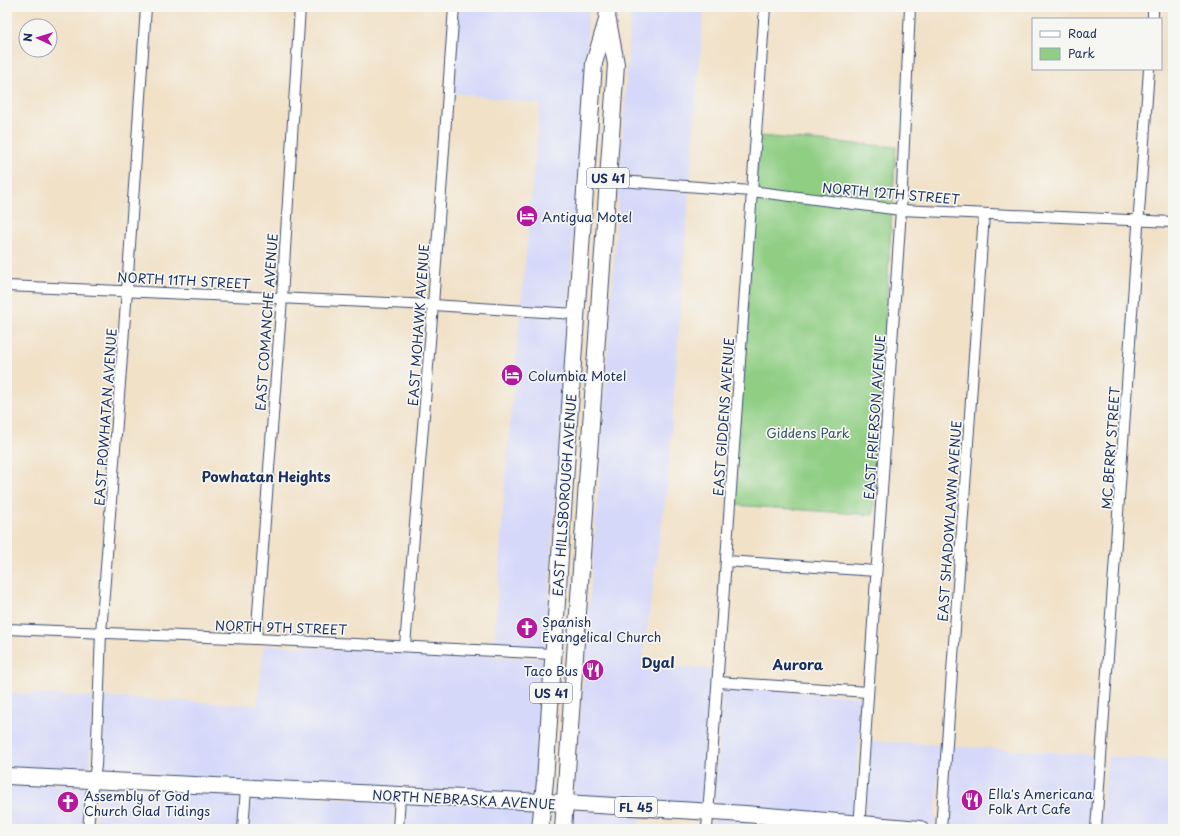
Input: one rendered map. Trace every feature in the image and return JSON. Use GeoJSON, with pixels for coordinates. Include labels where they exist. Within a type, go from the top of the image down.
{"type":"FeatureCollection","features":[{"type":"Feature","properties":{"kind":"main road","name":"EAST HILLSBOROUGH AVENUE"},"geometry":{"type":"LineString","coordinates":[[540,829],[544,802],[594,63],[608,13]]}},
{"type":"Feature","properties":{"kind":"main road","name":"EAST HILLSBOROUGH AVENUE"},"geometry":{"type":"LineString","coordinates":[[563,829],[616,64],[608,13]]}},
{"type":"Feature","properties":{"kind":"main road"},"geometry":{"type":"LineString","coordinates":[[588,154],[599,174],[608,180]]}},
{"type":"Feature","properties":{"kind":"main road"},"geometry":{"type":"LineString","coordinates":[[576,314],[588,322],[596,338]]}},
{"type":"Feature","properties":{"kind":"main road"},"geometry":{"type":"LineString","coordinates":[[568,439],[576,456],[572,507],[573,514],[577,520],[584,523]]}},
{"type":"Feature","properties":{"kind":"main road","name":"NORTH NEBRASKA AVENUE"},"geometry":{"type":"LineString","coordinates":[[7,776],[565,803],[708,812],[859,827],[920,829]]}},
{"type":"Feature","properties":{"kind":"street","name":"EAST POWHATAN AVENUE"},"geometry":{"type":"LineString","coordinates":[[88,829],[96,766],[101,633],[127,290],[146,7]]}},
{"type":"Feature","properties":{"kind":"street","name":"EAST COMANCHE AVENUE"},"geometry":{"type":"LineString","coordinates":[[256,639],[282,298],[300,7]]}},
{"type":"Feature","properties":{"kind":"street","name":"EAST MOHAWK AVENUE"},"geometry":{"type":"LineString","coordinates":[[405,646],[433,305],[454,7]]}},
{"type":"Feature","properties":{"kind":"street","name":"EAST GIDDENS AVENUE"},"geometry":{"type":"LineString","coordinates":[[707,829],[765,7]]}},
{"type":"Feature","properties":{"kind":"street","name":"EAST FRIERSON AVENUE"},"geometry":{"type":"LineString","coordinates":[[859,827],[901,210],[910,7]]}},
{"type":"Feature","properties":{"kind":"street"},"geometry":{"type":"LineString","coordinates":[[1153,7],[1153,18]]}},
{"type":"Feature","properties":{"kind":"street","name":"MC BERRY STREET"},"geometry":{"type":"LineString","coordinates":[[1096,829],[1149,70]]}},
{"type":"Feature","properties":{"kind":"street","name":"NORTH 12TH STREET"},"geometry":{"type":"LineString","coordinates":[[608,180],[751,191],[901,210],[1173,222]]}},
{"type":"Feature","properties":{"kind":"street","name":"EAST SHADOWLAWN AVENUE"},"geometry":{"type":"LineString","coordinates":[[941,829],[984,214]]}},
{"type":"Feature","properties":{"kind":"street","name":"NORTH 11TH STREET"},"geometry":{"type":"LineString","coordinates":[[7,286],[127,290],[433,305],[576,314]]}},
{"type":"Feature","properties":{"kind":"street"},"geometry":{"type":"LineString","coordinates":[[726,561],[876,572]]}},
{"type":"Feature","properties":{"kind":"street","name":"NORTH 9TH STREET"},"geometry":{"type":"LineString","coordinates":[[7,630],[256,639],[553,654]]}},
{"type":"Feature","properties":{"kind":"street"},"geometry":{"type":"LineString","coordinates":[[718,682],[868,692]]}},
{"type":"Feature","properties":{"kind":"street"},"geometry":{"type":"LineString","coordinates":[[243,829],[246,788]]}},
{"type":"Feature","properties":{"kind":"street"},"geometry":{"type":"LineString","coordinates":[[398,829],[400,796]]}},
{"type":"Feature","properties":{"kind":"shaded area"},"geometry":{"type":"Polygon","coordinates":[[[460,7],[589,7],[568,308],[521,305],[540,104],[454,93],[460,7]]]}},
{"type":"Feature","properties":{"kind":"shaded area"},"geometry":{"type":"Polygon","coordinates":[[[631,7],[704,7],[690,181],[620,176],[631,7]]]}},
{"type":"Feature","properties":{"kind":"shaded area"},"geometry":{"type":"Polygon","coordinates":[[[619,186],[689,192],[668,479],[642,665],[713,669],[702,806],[574,798],[600,467],[619,186]]]}},
{"type":"Feature","properties":{"kind":"shaded area"},"geometry":{"type":"Polygon","coordinates":[[[520,315],[568,318],[545,648],[494,645],[506,466],[520,315]]]}},
{"type":"Feature","properties":{"kind":"shaded area"},"geometry":{"type":"Polygon","coordinates":[[[264,645],[544,659],[535,796],[100,776],[102,767],[105,697],[257,705],[264,645]]]}},
{"type":"Feature","properties":{"kind":"shaded area"},"geometry":{"type":"Polygon","coordinates":[[[723,687],[862,697],[854,819],[714,807],[723,687]]]}},
{"type":"Feature","properties":{"kind":"shaded area"},"geometry":{"type":"Polygon","coordinates":[[[7,693],[93,697],[89,776],[7,771],[7,693]]]}},
{"type":"Feature","properties":{"kind":"shaded area"},"geometry":{"type":"Polygon","coordinates":[[[871,741],[940,745],[935,825],[866,820],[871,741]]]}},
{"type":"Feature","properties":{"kind":"shaded area"},"geometry":{"type":"Polygon","coordinates":[[[952,746],[1095,755],[1090,829],[995,829],[947,826],[952,746]]]}},
{"type":"Feature","properties":{"kind":"shaded area"},"geometry":{"type":"Polygon","coordinates":[[[1107,756],[1173,761],[1173,829],[1102,829],[1107,756]]]}},
{"type":"Feature","properties":{"kind":"shaded area"},"geometry":{"type":"Polygon","coordinates":[[[7,782],[87,786],[82,829],[7,829],[7,782]]]}},
{"type":"Feature","properties":{"kind":"shaded area"},"geometry":{"type":"Polygon","coordinates":[[[99,787],[240,793],[237,829],[94,829],[99,787]]]}},
{"type":"Feature","properties":{"kind":"shaded area"},"geometry":{"type":"Polygon","coordinates":[[[252,794],[394,801],[392,829],[249,829],[252,794]]]}},
{"type":"Feature","properties":{"kind":"shaded area"},"geometry":{"type":"Polygon","coordinates":[[[406,801],[534,807],[532,829],[404,829],[406,801]]]}},
{"type":"Feature","properties":{"kind":"shaded area"},"geometry":{"type":"Polygon","coordinates":[[[573,809],[641,813],[639,829],[572,829],[573,809]]]}},
{"type":"Feature","properties":{"kind":"shaded area"},"geometry":{"type":"Polygon","coordinates":[[[714,817],[852,829],[713,829],[714,817]]]}},
{"type":"Feature","properties":{"kind":"green space","name":"Giddens Park"},"geometry":{"type":"Polygon","coordinates":[[[759,136],[896,147],[873,515],[734,505],[759,136]]]}},
{"type":"Feature","properties":{"kind":"place","name":"Antigua Motel"},"geometry":{"type":"Point","coordinates":[527,216]}},
{"type":"Feature","properties":{"kind":"place","name":"Columbia Motel"},"geometry":{"type":"Point","coordinates":[512,375]}},
{"type":"Feature","properties":{"kind":"place","name":"Spanish Evangelical Church"},"geometry":{"type":"Point","coordinates":[527,628]}},
{"type":"Feature","properties":{"kind":"place","name":"Taco Bus"},"geometry":{"type":"Point","coordinates":[593,670]}},
{"type":"Feature","properties":{"kind":"place","name":"Ella's Americana Folk Art Cafe"},"geometry":{"type":"Point","coordinates":[972,800]}},
{"type":"Feature","properties":{"kind":"place","name":"Assembly of God Church Glad Tidings"},"geometry":{"type":"Point","coordinates":[68,802]}},
{"type":"Feature","properties":{"kind":"district","name":"Powhatan Heights"},"geometry":{"type":"Point","coordinates":[266,476]}},
{"type":"Feature","properties":{"kind":"district","name":"Dyal"},"geometry":{"type":"Point","coordinates":[658,662]}},
{"type":"Feature","properties":{"kind":"district","name":"Aurora"},"geometry":{"type":"Point","coordinates":[798,664]}}]}
